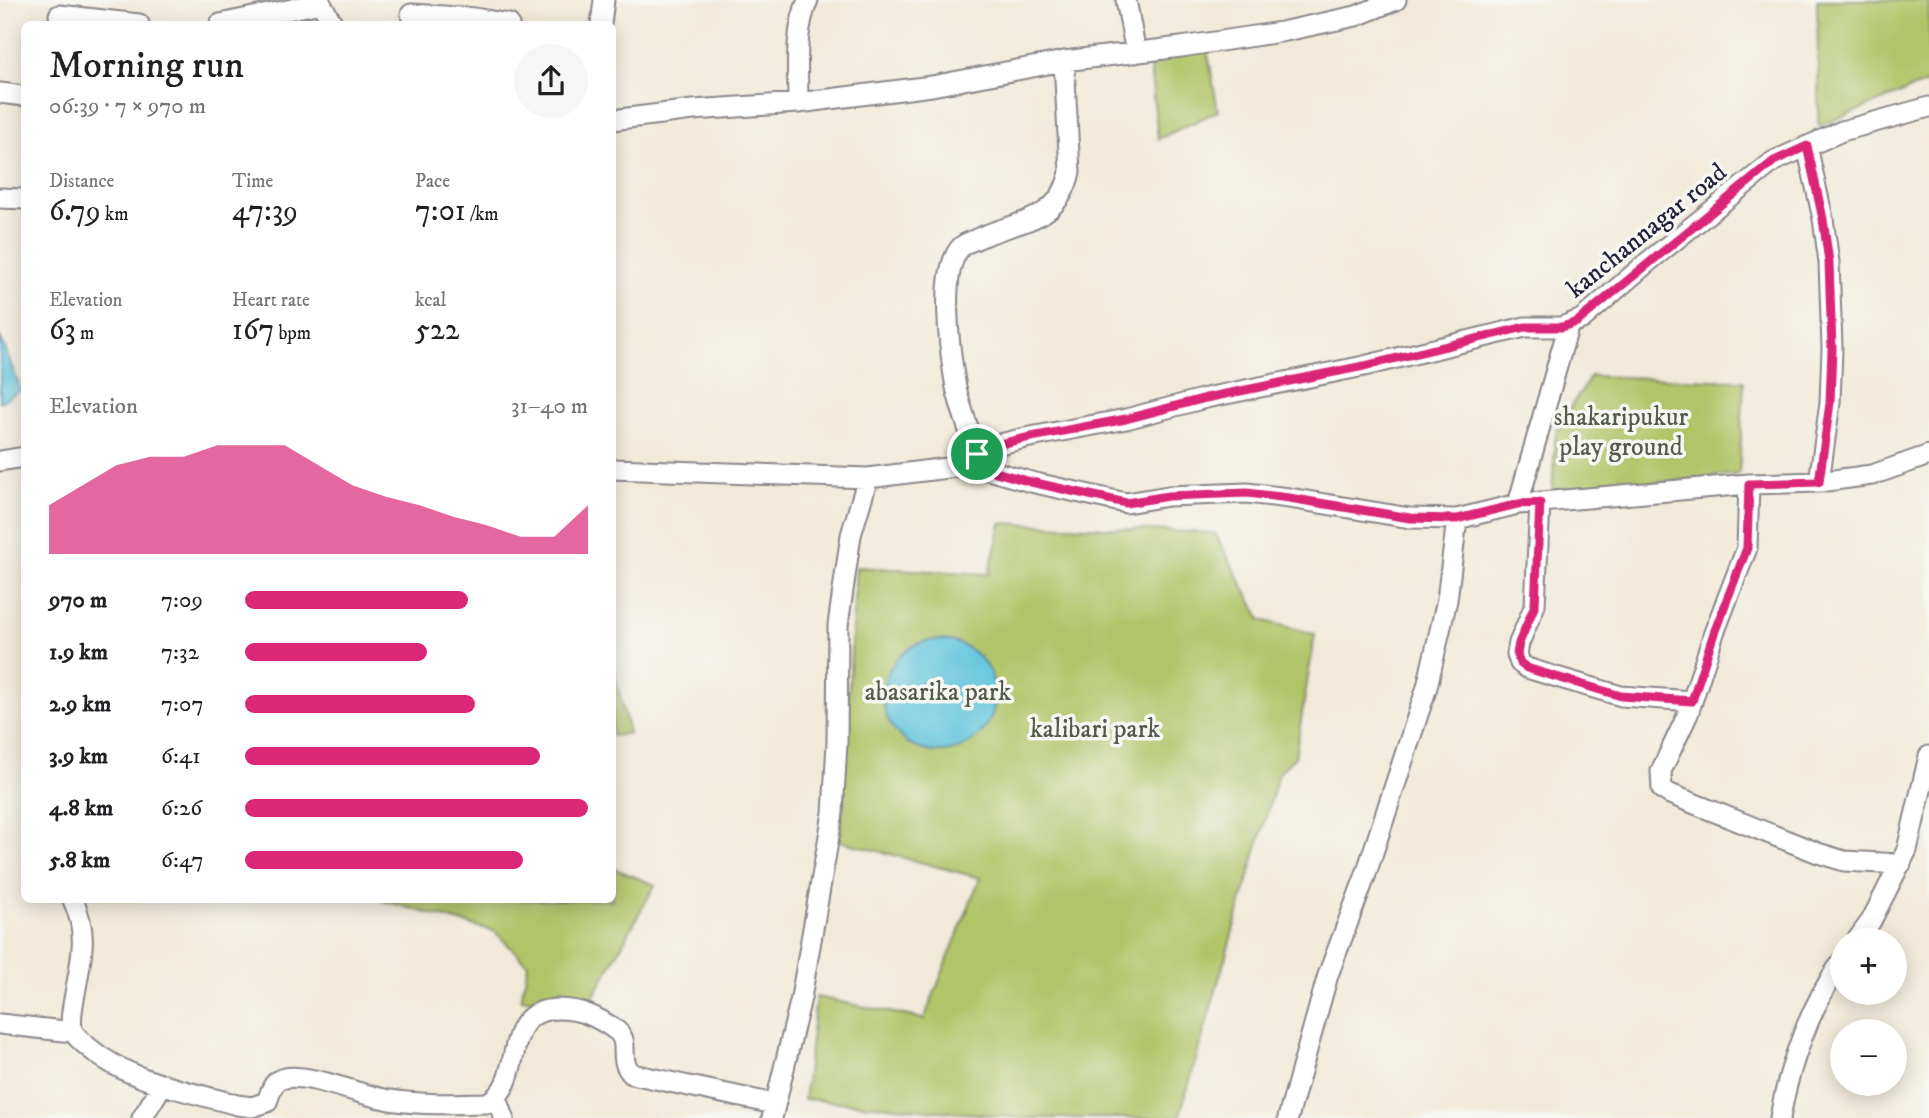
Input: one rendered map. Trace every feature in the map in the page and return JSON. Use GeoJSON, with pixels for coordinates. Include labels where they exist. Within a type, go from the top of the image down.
{"type":"FeatureCollection","features":[{"type":"Feature","properties":{"kind":"street"},"geometry":{"type":"LineString","coordinates":[[601,21],[604,0]]}},
{"type":"Feature","properties":{"kind":"street"},"geometry":{"type":"LineString","coordinates":[[798,103],[797,41],[808,0]]}},
{"type":"Feature","properties":{"kind":"street"},"geometry":{"type":"LineString","coordinates":[[1126,0],[1136,53]]}},
{"type":"Feature","properties":{"kind":"street"},"geometry":{"type":"LineString","coordinates":[[616,120],[693,110],[798,103],[932,86],[1064,61],[1281,32],[1353,8],[1396,0]]}},
{"type":"Feature","properties":{"kind":"street"},"geometry":{"type":"LineString","coordinates":[[233,21],[320,1],[332,21]]}},
{"type":"Feature","properties":{"kind":"street"},"geometry":{"type":"LineString","coordinates":[[60,13],[117,21]]}},
{"type":"Feature","properties":{"kind":"street"},"geometry":{"type":"LineString","coordinates":[[411,14],[492,21]]}},
{"type":"Feature","properties":{"kind":"street"},"geometry":{"type":"LineString","coordinates":[[974,459],[956,384],[948,305],[950,270],[963,245],[1003,228],[1031,221],[1047,212],[1068,184],[1070,172],[1064,61]]}},
{"type":"Feature","properties":{"kind":"street"},"geometry":{"type":"LineString","coordinates":[[0,93],[21,96]]}},
{"type":"Feature","properties":{"kind":"street","name":"kanchannagar road"},"geometry":{"type":"LineString","coordinates":[[1518,504],[1569,324],[1582,319],[1649,261],[1774,161],[1873,121],[1929,107]]}},
{"type":"Feature","properties":{"kind":"street"},"geometry":{"type":"LineString","coordinates":[[1807,146],[1823,219],[1829,262],[1832,348],[1830,403],[1819,482]]}},
{"type":"Feature","properties":{"kind":"street"},"geometry":{"type":"LineString","coordinates":[[0,198],[21,199]]}},
{"type":"Feature","properties":{"kind":"street"},"geometry":{"type":"LineString","coordinates":[[616,469],[868,478],[974,459],[996,445],[1364,366],[1525,327],[1569,324]]}},
{"type":"Feature","properties":{"kind":"street"},"geometry":{"type":"LineString","coordinates":[[974,459],[1031,482],[1126,503],[1168,496],[1247,493],[1410,518],[1457,519],[1518,504],[1749,484],[1819,482],[1872,475],[1929,455]]}},
{"type":"Feature","properties":{"kind":"street"},"geometry":{"type":"LineString","coordinates":[[0,461],[21,458]]}},
{"type":"Feature","properties":{"kind":"street"},"geometry":{"type":"LineString","coordinates":[[74,903],[83,934],[83,953],[72,1015],[73,1032],[85,1045],[113,1066],[163,1084],[252,1107],[267,1102],[274,1084],[281,1078],[292,1077],[409,1103],[487,1103],[497,1098],[505,1086],[522,1027],[534,1013],[564,1009],[583,1010],[619,1033],[623,1039],[623,1060],[632,1074],[773,1111],[801,998],[834,813],[838,625],[851,535],[868,478]]}},
{"type":"Feature","properties":{"kind":"street"},"geometry":{"type":"LineString","coordinates":[[1749,484],[1747,548],[1714,633],[1692,701],[1661,771],[1662,789],[1818,853],[1844,861],[1901,864]]}},
{"type":"Feature","properties":{"kind":"street"},"geometry":{"type":"LineString","coordinates":[[1540,503],[1535,605],[1519,643],[1517,654],[1520,663],[1535,671],[1621,696],[1692,701]]}},
{"type":"Feature","properties":{"kind":"street"},"geometry":{"type":"LineString","coordinates":[[1288,1118],[1328,975],[1365,877],[1427,687],[1447,600],[1457,519]]}},
{"type":"Feature","properties":{"kind":"street"},"geometry":{"type":"LineString","coordinates":[[1866,928],[1907,850],[1921,831],[1929,756]]}},
{"type":"Feature","properties":{"kind":"street"},"geometry":{"type":"LineString","coordinates":[[1780,1118],[1792,1072],[1812,1015],[1830,983]]}},
{"type":"Feature","properties":{"kind":"street"},"geometry":{"type":"LineString","coordinates":[[0,1024],[73,1032]]}},
{"type":"Feature","properties":{"kind":"street"},"geometry":{"type":"LineString","coordinates":[[142,1118],[163,1084]]}},
{"type":"Feature","properties":{"kind":"street"},"geometry":{"type":"LineString","coordinates":[[497,1098],[504,1118]]}},
{"type":"Feature","properties":{"kind":"green space"},"geometry":{"type":"Polygon","coordinates":[[[1817,0],[1929,0],[1929,82],[1819,126],[1817,0]]]}},
{"type":"Feature","properties":{"kind":"green space"},"geometry":{"type":"Polygon","coordinates":[[[1207,48],[1218,111],[1158,139],[1150,66],[1161,51],[1207,48]]]}},
{"type":"Feature","properties":{"kind":"green space","name":"shakaripukur play ground"},"geometry":{"type":"Polygon","coordinates":[[[1591,376],[1744,381],[1739,474],[1552,494],[1556,430],[1591,376]]]}},
{"type":"Feature","properties":{"kind":"green space","name":"kalibari park"},"geometry":{"type":"Polygon","coordinates":[[[1001,523],[1215,533],[1261,620],[1315,634],[1295,757],[1279,772],[1179,1118],[1022,1118],[804,1099],[816,997],[924,1019],[980,878],[840,841],[856,567],[989,574],[1001,523]]]}},
{"type":"Feature","properties":{"kind":"green space"},"geometry":{"type":"Polygon","coordinates":[[[616,679],[629,733],[616,735],[616,679]]]}},
{"type":"Feature","properties":{"kind":"green space"},"geometry":{"type":"Polygon","coordinates":[[[616,869],[655,885],[590,1003],[521,999],[528,964],[494,931],[390,903],[616,903],[616,869]]]}},
{"type":"Feature","properties":{"kind":"water"},"geometry":{"type":"Polygon","coordinates":[[[0,336],[21,390],[0,402],[0,336]]]}},
{"type":"Feature","properties":{"kind":"water"},"geometry":{"type":"Polygon","coordinates":[[[939,640],[960,644],[979,656],[991,675],[995,696],[991,717],[979,736],[960,748],[939,752],[918,748],[899,736],[887,717],[883,696],[887,675],[899,656],[918,644],[939,640]]]}},
{"type":"Feature","properties":{"kind":"route"},"geometry":{"type":"LineString","coordinates":[[1807,146],[1823,219],[1829,262],[1832,348],[1830,403],[1819,482],[1749,484],[1747,548],[1714,633],[1692,701],[1621,696],[1527,668],[1520,663],[1517,654],[1519,643],[1535,605],[1540,503],[1518,504],[1457,519],[1410,518],[1247,493],[1168,496],[1126,503],[1031,482],[971,465],[977,454],[996,445],[1026,438],[1126,419],[1206,398],[1364,366],[1525,327],[1562,327],[1577,322],[1774,161],[1807,146]]}},
{"type":"Feature","properties":{"kind":"park label","name":"abasarika park"},"geometry":{"type":"Point","coordinates":[938,692]}}]}
